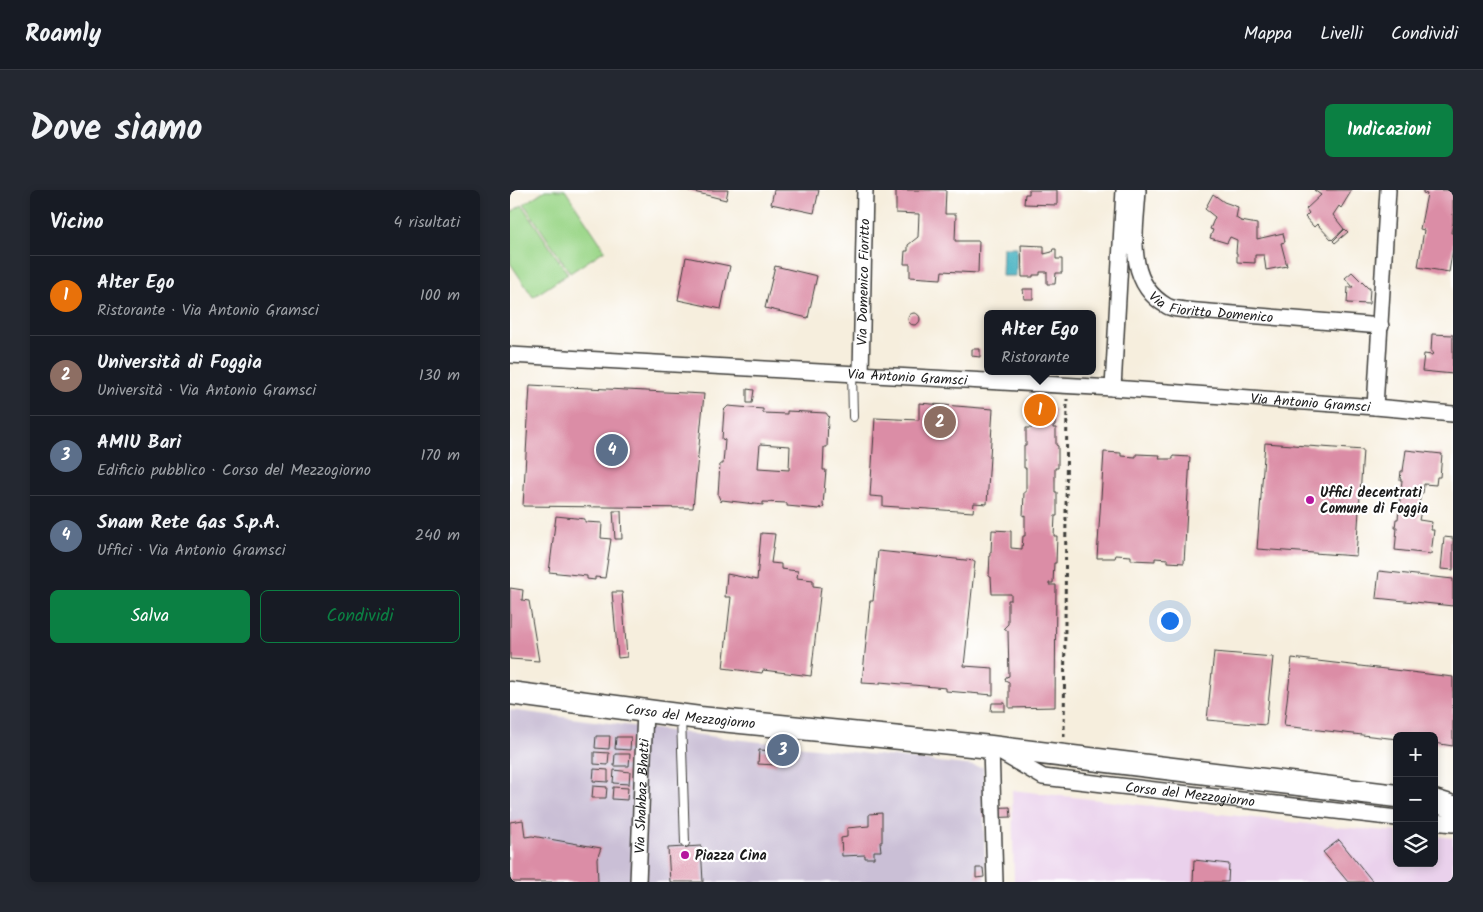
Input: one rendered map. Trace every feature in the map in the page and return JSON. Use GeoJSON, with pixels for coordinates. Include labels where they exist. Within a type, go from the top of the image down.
{"type":"FeatureCollection","features":[{"type":"Feature","properties":{"kind":"main road","name":"Corso del Mezzogiorno"},"geometry":{"type":"LineString","coordinates":[[510,693],[645,711],[991,747],[1393,796]]}},
{"type":"Feature","properties":{"kind":"main road"},"geometry":{"type":"LineString","coordinates":[[1438,801],[1453,802]]}},
{"type":"Feature","properties":{"kind":"main road"},"geometry":{"type":"LineString","coordinates":[[1438,802],[1453,807]]}},
{"type":"Feature","properties":{"kind":"street","name":"Via Domenico Fioritto"},"geometry":{"type":"LineString","coordinates":[[857,373],[865,190]]}},
{"type":"Feature","properties":{"kind":"street"},"geometry":{"type":"LineString","coordinates":[[1112,388],[1124,190]]}},
{"type":"Feature","properties":{"kind":"street","name":"Via Fioritto Domenico"},"geometry":{"type":"LineString","coordinates":[[1138,190],[1134,257],[1140,277],[1152,294],[1168,307],[1380,326]]}},
{"type":"Feature","properties":{"kind":"street"},"geometry":{"type":"LineString","coordinates":[[1375,407],[1388,190]]}},
{"type":"Feature","properties":{"kind":"street","name":"Via Antonio Gramsci"},"geometry":{"type":"LineString","coordinates":[[510,355],[1112,388],[1453,414]]}},
{"type":"Feature","properties":{"kind":"street","name":"Via Shahbaz Bhatti"},"geometry":{"type":"LineString","coordinates":[[638,882],[645,711]]}},
{"type":"Feature","properties":{"kind":"street"},"geometry":{"type":"LineString","coordinates":[[991,747],[995,882]]}},
{"type":"Feature","properties":{"kind":"street","name":"Corso del Mezzogiorno"},"geometry":{"type":"LineString","coordinates":[[991,747],[1043,777],[1393,818]]}},
{"type":"Feature","properties":{"kind":"street"},"geometry":{"type":"LineString","coordinates":[[1311,808],[1393,802]]}},
{"type":"Feature","properties":{"kind":"street"},"geometry":{"type":"LineString","coordinates":[[1438,822],[1453,824]]}},
{"type":"Feature","properties":{"kind":"lane"},"geometry":{"type":"LineString","coordinates":[[853,417],[857,373]]}},
{"type":"Feature","properties":{"kind":"lane"},"geometry":{"type":"LineString","coordinates":[[681,715],[685,843]]}},
{"type":"Feature","properties":{"kind":"path"},"geometry":{"type":"LineString","coordinates":[[1064,756],[1067,386]]}},
{"type":"Feature","properties":{"kind":"shaded area"},"geometry":{"type":"Polygon","coordinates":[[[510,710],[716,737],[983,767],[985,882],[510,882],[510,710]]]}},
{"type":"Feature","properties":{"kind":"shaded area"},"geometry":{"type":"Polygon","coordinates":[[[1012,790],[1316,825],[1393,832],[1393,867],[1438,867],[1438,836],[1453,838],[1453,882],[1014,882],[1012,790]]]}},
{"type":"Feature","properties":{"kind":"green space"},"geometry":{"type":"Polygon","coordinates":[[[545,190],[565,190],[605,250],[570,273],[524,204],[545,190]]]}},
{"type":"Feature","properties":{"kind":"green space"},"geometry":{"type":"Polygon","coordinates":[[[522,205],[568,274],[533,297],[510,263],[510,213],[522,205]]]}},
{"type":"Feature","properties":{"kind":"water"},"geometry":{"type":"Polygon","coordinates":[[[1003,247],[1017,247],[1016,276],[1002,276],[1003,247]]]}},
{"type":"Feature","properties":{"kind":"building"},"geometry":{"type":"Polygon","coordinates":[[[686,190],[728,190],[726,200],[686,190]]]}},
{"type":"Feature","properties":{"kind":"building"},"geometry":{"type":"Polygon","coordinates":[[[774,190],[819,190],[814,213],[771,204],[774,190]]]}},
{"type":"Feature","properties":{"kind":"building"},"geometry":{"type":"Polygon","coordinates":[[[896,190],[946,190],[945,214],[956,214],[955,241],[979,241],[978,273],[942,271],[941,279],[910,277],[910,264],[904,264],[905,251],[908,251],[908,245],[918,237],[919,214],[896,213],[896,190]]]}},
{"type":"Feature","properties":{"kind":"building"},"geometry":{"type":"Polygon","coordinates":[[[1029,190],[1057,190],[1057,205],[1024,204],[1025,194],[1029,194],[1029,190]]]}},
{"type":"Feature","properties":{"kind":"building"},"geometry":{"type":"Polygon","coordinates":[[[1314,190],[1352,190],[1341,208],[1339,206],[1333,215],[1344,229],[1332,240],[1317,224],[1314,227],[1305,217],[1309,213],[1306,209],[1321,195],[1314,190]]]}},
{"type":"Feature","properties":{"kind":"building"},"geometry":{"type":"Polygon","coordinates":[[[1423,190],[1453,190],[1451,233],[1453,233],[1453,248],[1449,272],[1418,267],[1424,230],[1420,229],[1427,194],[1423,193],[1423,190]]]}},
{"type":"Feature","properties":{"kind":"building"},"geometry":{"type":"Polygon","coordinates":[[[1213,194],[1224,202],[1238,207],[1236,218],[1241,221],[1257,224],[1257,239],[1283,233],[1285,242],[1281,243],[1287,266],[1266,270],[1264,255],[1255,255],[1255,263],[1237,262],[1237,240],[1230,237],[1227,243],[1210,238],[1213,230],[1210,229],[1215,217],[1205,209],[1213,194]]]}},
{"type":"Feature","properties":{"kind":"building"},"geometry":{"type":"Polygon","coordinates":[[[1345,229],[1348,232],[1335,243],[1333,241],[1345,229]]]}},
{"type":"Feature","properties":{"kind":"building"},"geometry":{"type":"Polygon","coordinates":[[[1021,245],[1044,246],[1044,254],[1056,249],[1056,259],[1062,259],[1062,273],[1056,273],[1055,284],[1047,284],[1047,272],[1040,272],[1040,275],[1033,275],[1033,277],[1022,277],[1021,245]]]}},
{"type":"Feature","properties":{"kind":"building"},"geometry":{"type":"Polygon","coordinates":[[[686,257],[730,266],[721,309],[678,300],[686,257]]]}},
{"type":"Feature","properties":{"kind":"building"},"geometry":{"type":"Polygon","coordinates":[[[775,266],[817,276],[808,318],[765,308],[775,266]]]}},
{"type":"Feature","properties":{"kind":"building"},"geometry":{"type":"Polygon","coordinates":[[[1352,272],[1370,288],[1369,304],[1347,303],[1348,287],[1353,287],[1345,278],[1352,272]]]}},
{"type":"Feature","properties":{"kind":"building"},"geometry":{"type":"Polygon","coordinates":[[[1023,289],[1033,289],[1033,299],[1024,299],[1023,289]]]}},
{"type":"Feature","properties":{"kind":"building"},"geometry":{"type":"Polygon","coordinates":[[[914,313],[920,319],[914,325],[908,319],[914,313]]]}},
{"type":"Feature","properties":{"kind":"building"},"geometry":{"type":"Polygon","coordinates":[[[1432,334],[1453,335],[1453,374],[1422,371],[1424,354],[1432,355],[1433,352],[1431,352],[1432,334]]]}},
{"type":"Feature","properties":{"kind":"building"},"geometry":{"type":"Polygon","coordinates":[[[972,349],[980,349],[980,357],[972,356],[972,349]]]}},
{"type":"Feature","properties":{"kind":"building"},"geometry":{"type":"Polygon","coordinates":[[[530,385],[704,394],[693,508],[523,506],[530,385]]]}},
{"type":"Feature","properties":{"kind":"building"},"geometry":{"type":"Polygon","coordinates":[[[747,389],[754,390],[752,403],[747,403],[747,389]]]}},
{"type":"Feature","properties":{"kind":"building"},"geometry":{"type":"Polygon","coordinates":[[[919,403],[993,409],[987,504],[974,503],[973,512],[883,506],[883,497],[870,496],[875,418],[919,420],[919,403]]]}},
{"type":"Feature","properties":{"kind":"building"},"geometry":{"type":"Polygon","coordinates":[[[728,406],[763,409],[763,413],[787,414],[787,411],[826,413],[829,417],[827,447],[824,447],[823,470],[826,470],[824,507],[819,509],[787,506],[787,503],[763,502],[763,505],[722,500],[721,502],[718,495],[720,464],[723,464],[725,440],[722,439],[724,410],[728,406]],[[760,444],[758,468],[789,470],[790,446],[760,444]]]}},
{"type":"Feature","properties":{"kind":"building"},"geometry":{"type":"Polygon","coordinates":[[[1032,409],[1055,409],[1055,425],[1053,428],[1056,428],[1056,445],[1058,446],[1058,468],[1055,468],[1055,492],[1057,492],[1057,516],[1055,516],[1054,536],[1057,536],[1056,563],[1054,563],[1053,583],[1049,583],[1049,585],[1056,585],[1055,707],[1009,708],[1009,682],[1005,680],[1009,676],[1008,631],[1004,628],[1008,624],[1008,600],[1011,600],[1011,594],[992,594],[991,577],[989,577],[990,552],[992,530],[1011,531],[1011,548],[1022,549],[1023,536],[1025,536],[1025,515],[1023,516],[1024,492],[1026,492],[1024,445],[1026,445],[1026,428],[1032,428],[1032,409]]]}},
{"type":"Feature","properties":{"kind":"building","name":"Uffici decentrati Comune di Foggia"},"geometry":{"type":"Polygon","coordinates":[[[1265,443],[1363,450],[1356,556],[1257,549],[1265,443]]]}},
{"type":"Feature","properties":{"kind":"building"},"geometry":{"type":"Polygon","coordinates":[[[1406,450],[1442,454],[1440,477],[1437,477],[1436,485],[1424,484],[1418,511],[1421,511],[1419,520],[1432,522],[1431,530],[1434,530],[1431,554],[1395,550],[1397,528],[1395,528],[1396,519],[1398,519],[1402,480],[1400,480],[1406,450]]]}},
{"type":"Feature","properties":{"kind":"building"},"geometry":{"type":"Polygon","coordinates":[[[1104,452],[1121,453],[1121,456],[1136,457],[1136,454],[1160,455],[1159,459],[1173,459],[1173,456],[1190,457],[1184,563],[1168,562],[1168,559],[1155,558],[1155,561],[1131,560],[1131,556],[1116,555],[1115,558],[1097,558],[1104,452]]]}},
{"type":"Feature","properties":{"kind":"building"},"geometry":{"type":"Polygon","coordinates":[[[613,511],[621,511],[622,539],[615,539],[613,511]]]}},
{"type":"Feature","properties":{"kind":"building"},"geometry":{"type":"Polygon","coordinates":[[[556,516],[585,519],[585,522],[602,523],[601,538],[611,539],[605,578],[595,577],[595,580],[587,579],[587,576],[549,572],[556,516]]]}},
{"type":"Feature","properties":{"kind":"building"},"geometry":{"type":"Polygon","coordinates":[[[761,533],[775,534],[771,563],[781,564],[781,569],[798,571],[797,578],[813,580],[813,586],[821,587],[811,676],[763,670],[762,673],[723,668],[731,597],[725,597],[727,574],[757,580],[761,533]]]}},
{"type":"Feature","properties":{"kind":"building"},"geometry":{"type":"Polygon","coordinates":[[[1444,537],[1453,538],[1453,570],[1441,569],[1444,537]]]}},
{"type":"Feature","properties":{"kind":"building"},"geometry":{"type":"Polygon","coordinates":[[[878,551],[975,561],[964,666],[993,668],[993,695],[946,691],[946,688],[880,682],[880,684],[862,683],[870,601],[873,601],[878,551]]]}},
{"type":"Feature","properties":{"kind":"building"},"geometry":{"type":"Polygon","coordinates":[[[1379,571],[1453,579],[1453,606],[1376,598],[1379,571]]]}},
{"type":"Feature","properties":{"kind":"building"},"geometry":{"type":"Polygon","coordinates":[[[510,588],[523,590],[522,600],[529,601],[539,661],[510,659],[510,588]]]}},
{"type":"Feature","properties":{"kind":"building"},"geometry":{"type":"Polygon","coordinates":[[[612,592],[622,592],[627,657],[618,658],[612,592]]]}},
{"type":"Feature","properties":{"kind":"building"},"geometry":{"type":"Polygon","coordinates":[[[1214,652],[1273,657],[1266,725],[1207,720],[1214,652]]]}},
{"type":"Feature","properties":{"kind":"building"},"geometry":{"type":"Polygon","coordinates":[[[1292,658],[1453,677],[1453,746],[1438,744],[1438,732],[1393,732],[1393,739],[1284,726],[1292,658]]]}},
{"type":"Feature","properties":{"kind":"building"},"geometry":{"type":"Polygon","coordinates":[[[992,703],[1005,703],[1005,711],[991,711],[992,703]]]}},
{"type":"Feature","properties":{"kind":"building"},"geometry":{"type":"Polygon","coordinates":[[[596,736],[610,736],[609,749],[595,748],[596,736]]]}},
{"type":"Feature","properties":{"kind":"building"},"geometry":{"type":"Polygon","coordinates":[[[616,737],[631,737],[630,750],[615,749],[616,737]]]}},
{"type":"Feature","properties":{"kind":"building"},"geometry":{"type":"Polygon","coordinates":[[[759,750],[777,751],[776,765],[758,764],[759,750]]]}},
{"type":"Feature","properties":{"kind":"building"},"geometry":{"type":"Polygon","coordinates":[[[594,752],[609,753],[608,765],[594,764],[594,752]]]}},
{"type":"Feature","properties":{"kind":"building"},"geometry":{"type":"Polygon","coordinates":[[[615,754],[630,754],[629,766],[614,766],[615,754]]]}},
{"type":"Feature","properties":{"kind":"building"},"geometry":{"type":"Polygon","coordinates":[[[594,769],[608,770],[608,782],[593,781],[594,769]]]}},
{"type":"Feature","properties":{"kind":"building"},"geometry":{"type":"Polygon","coordinates":[[[614,770],[630,772],[629,784],[613,783],[614,770]]]}},
{"type":"Feature","properties":{"kind":"building"},"geometry":{"type":"Polygon","coordinates":[[[593,786],[607,787],[606,798],[592,798],[593,786]]]}},
{"type":"Feature","properties":{"kind":"building"},"geometry":{"type":"Polygon","coordinates":[[[613,787],[628,788],[627,800],[612,799],[613,787]]]}},
{"type":"Feature","properties":{"kind":"building"},"geometry":{"type":"Polygon","coordinates":[[[1010,807],[1011,817],[984,818],[983,808],[1010,807]]]}},
{"type":"Feature","properties":{"kind":"building"},"geometry":{"type":"Polygon","coordinates":[[[882,813],[881,851],[874,851],[874,858],[865,858],[865,855],[842,856],[841,838],[847,837],[847,828],[869,826],[869,814],[882,813]]]}},
{"type":"Feature","properties":{"kind":"building"},"geometry":{"type":"Polygon","coordinates":[[[523,820],[525,837],[532,836],[601,848],[597,859],[598,882],[510,882],[510,822],[523,820]]]}},
{"type":"Feature","properties":{"kind":"building"},"geometry":{"type":"Polygon","coordinates":[[[1339,840],[1373,882],[1348,882],[1323,852],[1339,840]]]}},
{"type":"Feature","properties":{"kind":"building"},"geometry":{"type":"Polygon","coordinates":[[[701,846],[703,882],[670,882],[668,848],[701,846]]]}},
{"type":"Feature","properties":{"kind":"building"},"geometry":{"type":"Polygon","coordinates":[[[1194,860],[1229,864],[1228,882],[1193,882],[1194,860]]]}},
{"type":"Feature","properties":{"kind":"building"},"geometry":{"type":"Polygon","coordinates":[[[976,868],[983,868],[984,877],[976,878],[976,868]]]}},
{"type":"Feature","properties":{"kind":"place","name":"Alter Ego"},"geometry":{"type":"Point","coordinates":[1040,410]}},
{"type":"Feature","properties":{"kind":"place","name":"Università di Foggia"},"geometry":{"type":"Point","coordinates":[940,422]}},
{"type":"Feature","properties":{"kind":"place","name":"Snam Rete Gas S.p.A."},"geometry":{"type":"Point","coordinates":[612,450]}},
{"type":"Feature","properties":{"kind":"place","name":"Uffici decentrati Comune di Foggia"},"geometry":{"type":"Point","coordinates":[1310,500]}},
{"type":"Feature","properties":{"kind":"place","name":"AMIU Bari"},"geometry":{"type":"Point","coordinates":[783,750]}},
{"type":"Feature","properties":{"kind":"place","name":"Piazza Cina"},"geometry":{"type":"Point","coordinates":[685,855]}}]}
